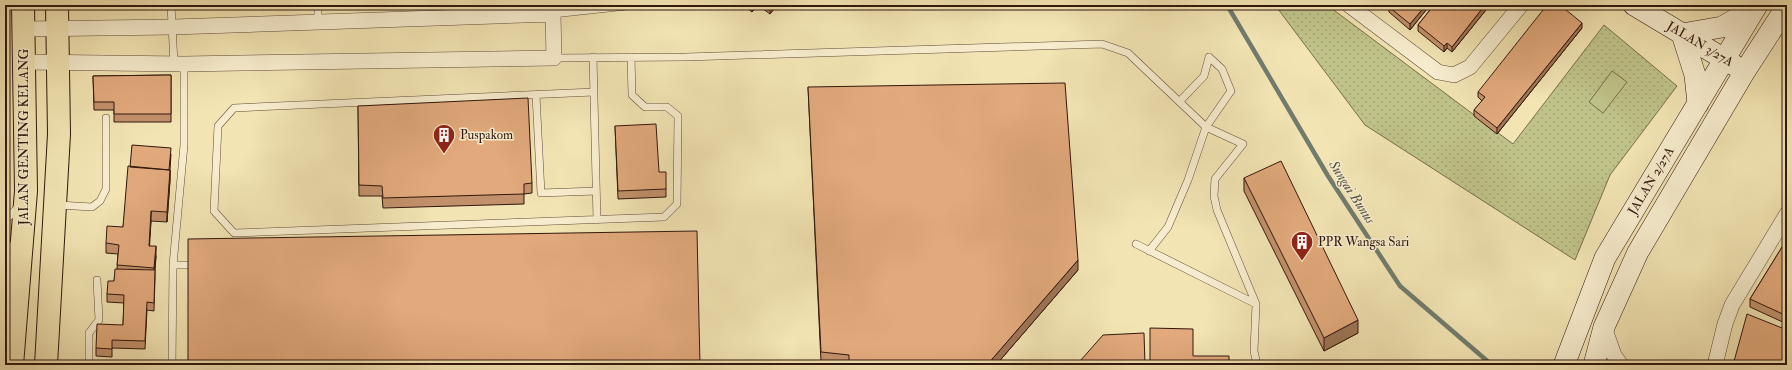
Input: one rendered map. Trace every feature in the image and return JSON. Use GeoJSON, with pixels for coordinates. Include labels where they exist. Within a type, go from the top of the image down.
{"type":"FeatureCollection","features":[{"type":"Feature","properties":{"kind":"main road","name":"JALAN GENTING KELANG"},"geometry":{"type":"LineString","coordinates":[[12,365],[21,270],[26,191],[24,5]]}},
{"type":"Feature","properties":{"kind":"main road"},"geometry":{"type":"LineString","coordinates":[[46,365],[59,134],[56,5]]}},
{"type":"Feature","properties":{"kind":"main road","name":"JALAN 3/27A"},"geometry":{"type":"LineString","coordinates":[[1634,5],[1745,71]]}},
{"type":"Feature","properties":{"kind":"main road","name":"JALAN 2/27A"},"geometry":{"type":"LineString","coordinates":[[1594,365],[1604,327],[1638,252],[1745,71],[1787,6]]}},
{"type":"Feature","properties":{"kind":"main road"},"geometry":{"type":"LineString","coordinates":[[1698,104],[1695,75],[1682,34],[1722,28],[1756,7]]}},
{"type":"Feature","properties":{"kind":"main road","name":"JALAN 2/27A"},"geometry":{"type":"LineString","coordinates":[[1564,365],[1605,258],[1698,104],[1723,59],[1756,7]]}},
{"type":"Feature","properties":{"kind":"street"},"geometry":{"type":"LineString","coordinates":[[1350,5],[1438,72],[1454,75],[1470,67],[1521,5]]}},
{"type":"Feature","properties":{"kind":"street"},"geometry":{"type":"LineString","coordinates":[[24,29],[173,27],[318,22],[455,11],[553,14],[554,58],[179,64],[24,62]]}},
{"type":"Feature","properties":{"kind":"street"},"geometry":{"type":"LineString","coordinates":[[1715,365],[1725,324],[1732,305],[1787,214]]}},
{"type":"Feature","properties":{"kind":"street"},"geometry":{"type":"LineString","coordinates":[[1604,327],[1614,355],[1621,365]]}},
{"type":"Feature","properties":{"kind":"lane"},"geometry":{"type":"LineString","coordinates":[[171,5],[179,64],[184,145],[173,265],[172,365]]}},
{"type":"Feature","properties":{"kind":"lane"},"geometry":{"type":"LineString","coordinates":[[318,5],[318,22]]}},
{"type":"Feature","properties":{"kind":"lane"},"geometry":{"type":"LineString","coordinates":[[553,14],[636,5]]}},
{"type":"Feature","properties":{"kind":"lane"},"geometry":{"type":"LineString","coordinates":[[554,58],[1102,44],[1128,53],[1206,127],[1243,144],[1215,179],[1214,196],[1217,210],[1256,304],[1254,350],[1257,365]]}},
{"type":"Feature","properties":{"kind":"lane"},"geometry":{"type":"LineString","coordinates":[[593,57],[597,220]]}},
{"type":"Feature","properties":{"kind":"lane"},"geometry":{"type":"LineString","coordinates":[[594,92],[234,108],[218,126],[214,211],[234,233],[664,217],[677,204],[678,116],[667,107],[645,107],[632,96],[631,57]]}},
{"type":"Feature","properties":{"kind":"lane"},"geometry":{"type":"LineString","coordinates":[[1149,251],[1168,226],[1188,180],[1206,127],[1231,92],[1222,69],[1209,57],[1204,76],[1180,101]]}},
{"type":"Feature","properties":{"kind":"lane"},"geometry":{"type":"LineString","coordinates":[[536,95],[541,193],[596,191]]}},
{"type":"Feature","properties":{"kind":"lane"},"geometry":{"type":"LineString","coordinates":[[56,205],[92,207],[100,202],[106,189],[106,118]]}},
{"type":"Feature","properties":{"kind":"lane"},"geometry":{"type":"LineString","coordinates":[[5,221],[19,206],[26,191]]}},
{"type":"Feature","properties":{"kind":"lane"},"geometry":{"type":"LineString","coordinates":[[5,240],[21,270]]}},
{"type":"Feature","properties":{"kind":"lane"},"geometry":{"type":"LineString","coordinates":[[1136,244],[1256,304]]}},
{"type":"Feature","properties":{"kind":"lane"},"geometry":{"type":"LineString","coordinates":[[173,265],[204,264]]}},
{"type":"Feature","properties":{"kind":"lane"},"geometry":{"type":"LineString","coordinates":[[89,365],[90,333],[99,320],[97,280]]}},
{"type":"Feature","properties":{"kind":"green space"},"geometry":{"type":"Polygon","coordinates":[[[1275,5],[1327,5],[1513,144],[1604,25],[1677,86],[1610,175],[1575,260],[1365,125],[1275,5]]]}},
{"type":"Feature","properties":{"kind":"green space"},"geometry":{"type":"Polygon","coordinates":[[[1612,71],[1627,82],[1603,113],[1589,102],[1612,71]]]}},
{"type":"Feature","properties":{"kind":"building"},"geometry":{"type":"Polygon","coordinates":[[[1390,5],[1426,5],[1410,24],[1389,7],[1390,5]]]}},
{"type":"Feature","properties":{"kind":"building"},"geometry":{"type":"Polygon","coordinates":[[[1434,5],[1485,5],[1452,47],[1447,43],[1444,46],[1418,25],[1434,5]]]}},
{"type":"Feature","properties":{"kind":"building"},"geometry":{"type":"Polygon","coordinates":[[[1547,5],[1560,5],[1582,23],[1497,128],[1474,110],[1485,97],[1478,92],[1547,5]]]}},
{"type":"Feature","properties":{"kind":"building"},"geometry":{"type":"Polygon","coordinates":[[[171,75],[171,114],[114,114],[114,102],[94,102],[93,76],[171,75]]]}},
{"type":"Feature","properties":{"kind":"building"},"geometry":{"type":"Polygon","coordinates":[[[1065,83],[1078,260],[987,365],[849,365],[849,355],[821,352],[808,87],[1065,83]]]}},
{"type":"Feature","properties":{"kind":"building","name":"Puspakom"},"geometry":{"type":"Polygon","coordinates":[[[528,98],[532,183],[524,184],[524,194],[383,198],[382,186],[359,185],[358,106],[528,98]]]}},
{"type":"Feature","properties":{"kind":"building"},"geometry":{"type":"Polygon","coordinates":[[[656,124],[659,172],[666,172],[666,189],[618,191],[615,126],[656,124]]]}},
{"type":"Feature","properties":{"kind":"building"},"geometry":{"type":"Polygon","coordinates":[[[132,145],[171,148],[169,170],[130,167],[132,145]]]}},
{"type":"Feature","properties":{"kind":"building","name":"PPR Wangsa Sari"},"geometry":{"type":"Polygon","coordinates":[[[1281,161],[1358,320],[1324,338],[1244,178],[1281,161]]]}},
{"type":"Feature","properties":{"kind":"building"},"geometry":{"type":"Polygon","coordinates":[[[128,166],[170,170],[167,212],[151,211],[149,246],[156,246],[154,268],[117,265],[119,245],[106,243],[107,226],[123,227],[128,166]]]}},
{"type":"Feature","properties":{"kind":"building"},"geometry":{"type":"Polygon","coordinates":[[[697,231],[700,365],[188,365],[188,239],[697,231]]]}},
{"type":"Feature","properties":{"kind":"building"},"geometry":{"type":"Polygon","coordinates":[[[1787,239],[1787,316],[1750,299],[1787,239]]]}},
{"type":"Feature","properties":{"kind":"building"},"geometry":{"type":"Polygon","coordinates":[[[115,269],[155,270],[154,303],[147,302],[145,341],[112,340],[112,349],[96,348],[97,324],[123,325],[124,295],[107,294],[108,281],[114,281],[115,269]]]}},
{"type":"Feature","properties":{"kind":"building"},"geometry":{"type":"Polygon","coordinates":[[[1747,314],[1787,330],[1787,355],[1785,365],[1733,365],[1747,314]]]}},
{"type":"Feature","properties":{"kind":"building"},"geometry":{"type":"Polygon","coordinates":[[[1150,328],[1193,329],[1193,356],[1229,356],[1229,365],[1150,365],[1150,328]]]}},
{"type":"Feature","properties":{"kind":"building"},"geometry":{"type":"Polygon","coordinates":[[[1144,333],[1145,365],[1081,365],[1081,360],[1103,335],[1144,333]]]}},
{"type":"Feature","properties":{"kind":"waterway","name":"Sungai Bunus"},"geometry":{"type":"LineString","coordinates":[[1227,5],[1328,176],[1400,286],[1492,365]]}},
{"type":"Feature","properties":{"kind":"place","name":"Puspakom"},"geometry":{"type":"Point","coordinates":[444,154]}},
{"type":"Feature","properties":{"kind":"place","name":"PPR Wangsa Sari"},"geometry":{"type":"Point","coordinates":[1302,262]}}]}
